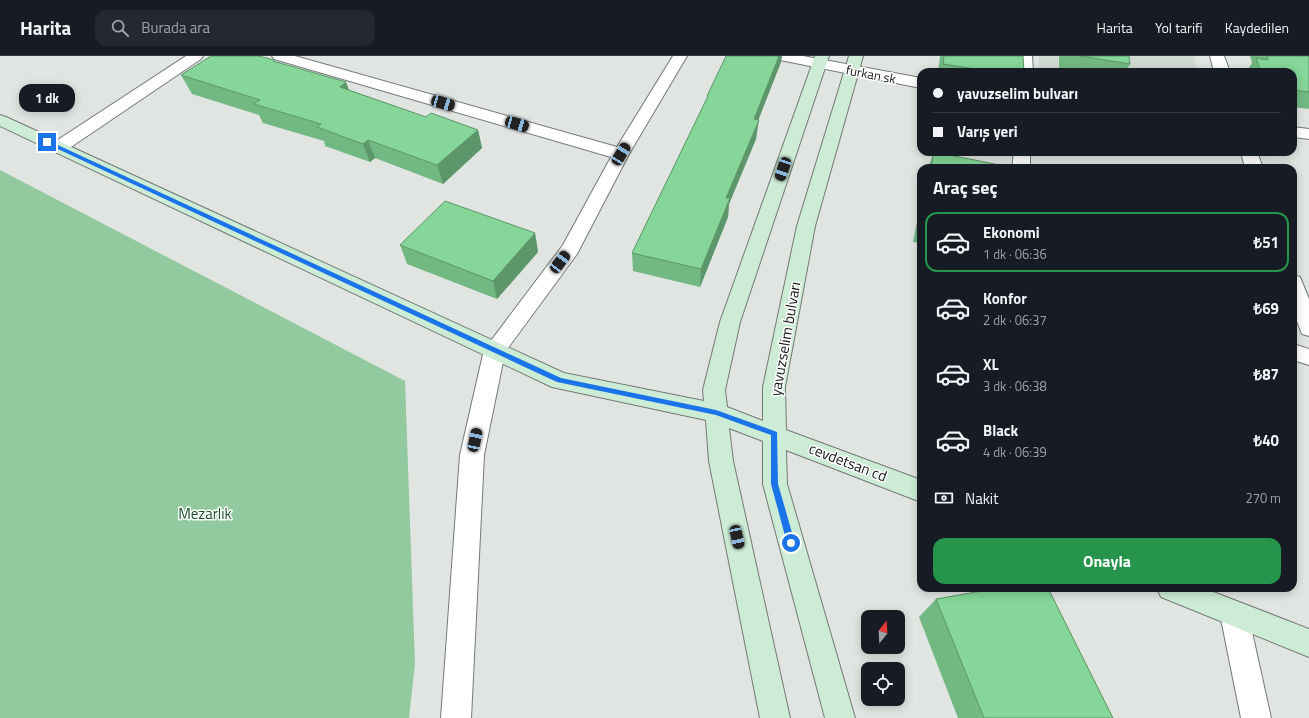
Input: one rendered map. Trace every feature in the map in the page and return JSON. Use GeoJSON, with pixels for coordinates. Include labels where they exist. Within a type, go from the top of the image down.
{"type":"FeatureCollection","features":[{"type":"Feature","properties":{"kind":"main road"},"geometry":{"type":"LineString","coordinates":[[775,718],[721,462],[714,390],[730,322],[822,60]]}},
{"type":"Feature","properties":{"kind":"main road","name":"yavuzselim bulvarı"},"geometry":{"type":"LineString","coordinates":[[840,718],[774,484],[774,386],[806,226],[854,63]]}},
{"type":"Feature","properties":{"kind":"main road","name":"cevdetsan cd"},"geometry":{"type":"LineString","coordinates":[[0,120],[560,381],[716,413],[917,488]]}},
{"type":"Feature","properties":{"kind":"main road"},"geometry":{"type":"LineString","coordinates":[[1180,592],[1309,643]]}},
{"type":"Feature","properties":{"kind":"street"},"geometry":{"type":"LineString","coordinates":[[59,147],[196,56]]}},
{"type":"Feature","properties":{"kind":"street"},"geometry":{"type":"LineString","coordinates":[[279,56],[621,154]]}},
{"type":"Feature","properties":{"kind":"street"},"geometry":{"type":"LineString","coordinates":[[456,718],[472,455],[495,350],[570,249],[621,154],[680,56]]}},
{"type":"Feature","properties":{"kind":"street","name":"furkan sk"},"geometry":{"type":"LineString","coordinates":[[780,56],[854,63],[917,82]]}},
{"type":"Feature","properties":{"kind":"street"},"geometry":{"type":"LineString","coordinates":[[1025,56],[1025,68]]}},
{"type":"Feature","properties":{"kind":"street"},"geometry":{"type":"LineString","coordinates":[[1217,56],[1221,68]]}},
{"type":"Feature","properties":{"kind":"street"},"geometry":{"type":"LineString","coordinates":[[1297,132],[1309,134]]}},
{"type":"Feature","properties":{"kind":"street"},"geometry":{"type":"LineString","coordinates":[[1297,294],[1309,328]]}},
{"type":"Feature","properties":{"kind":"street"},"geometry":{"type":"LineString","coordinates":[[1297,353],[1309,357]]}},
{"type":"Feature","properties":{"kind":"street"},"geometry":{"type":"LineString","coordinates":[[1234,614],[1256,718]]}},
{"type":"Feature","properties":{"kind":"shaded area"},"geometry":{"type":"Polygon","coordinates":[[[1039,56],[1194,56],[1197,68],[1038,68],[1039,56]]]}},
{"type":"Feature","properties":{"kind":"green space","name":"Mezarlık"},"geometry":{"type":"Polygon","coordinates":[[[0,170],[405,381],[415,664],[409,718],[0,718],[0,170]]]}},
{"type":"Feature","properties":{"kind":"building"},"geometry":{"type":"Polygon","coordinates":[[[211,56],[259,56],[274,60],[273,61],[346,82],[340,87],[426,117],[431,113],[478,130],[437,165],[368,140],[363,144],[317,127],[321,124],[254,104],[260,100],[181,75],[211,56]]]}},
{"type":"Feature","properties":{"kind":"building"},"geometry":{"type":"Polygon","coordinates":[[[726,56],[779,56],[754,119],[759,120],[726,198],[730,198],[701,269],[632,253],[708,96],[726,56]]]}},
{"type":"Feature","properties":{"kind":"building"},"geometry":{"type":"Polygon","coordinates":[[[944,56],[1023,56],[1024,68],[968,68],[943,64],[944,56]]]}},
{"type":"Feature","properties":{"kind":"building"},"geometry":{"type":"Polygon","coordinates":[[[1080,56],[1129,56],[1130,64],[1080,56]]]}},
{"type":"Feature","properties":{"kind":"building"},"geometry":{"type":"Polygon","coordinates":[[[1267,56],[1309,56],[1309,92],[1297,90],[1297,68],[1260,68],[1256,58],[1268,60],[1267,56]]]}},
{"type":"Feature","properties":{"kind":"building"},"geometry":{"type":"Polygon","coordinates":[[[933,156],[954,156],[995,164],[932,164],[933,156]]]}},
{"type":"Feature","properties":{"kind":"building"},"geometry":{"type":"Polygon","coordinates":[[[445,201],[535,233],[493,281],[400,245],[445,201]]]}},
{"type":"Feature","properties":{"kind":"building"},"geometry":{"type":"Polygon","coordinates":[[[976,592],[1050,592],[1113,718],[984,718],[936,599],[976,592]]]}},
{"type":"Feature","properties":{"kind":"route"},"geometry":{"type":"LineString","coordinates":[[47,142],[560,381],[716,413],[774,434],[774,484],[791,543]]}}]}
